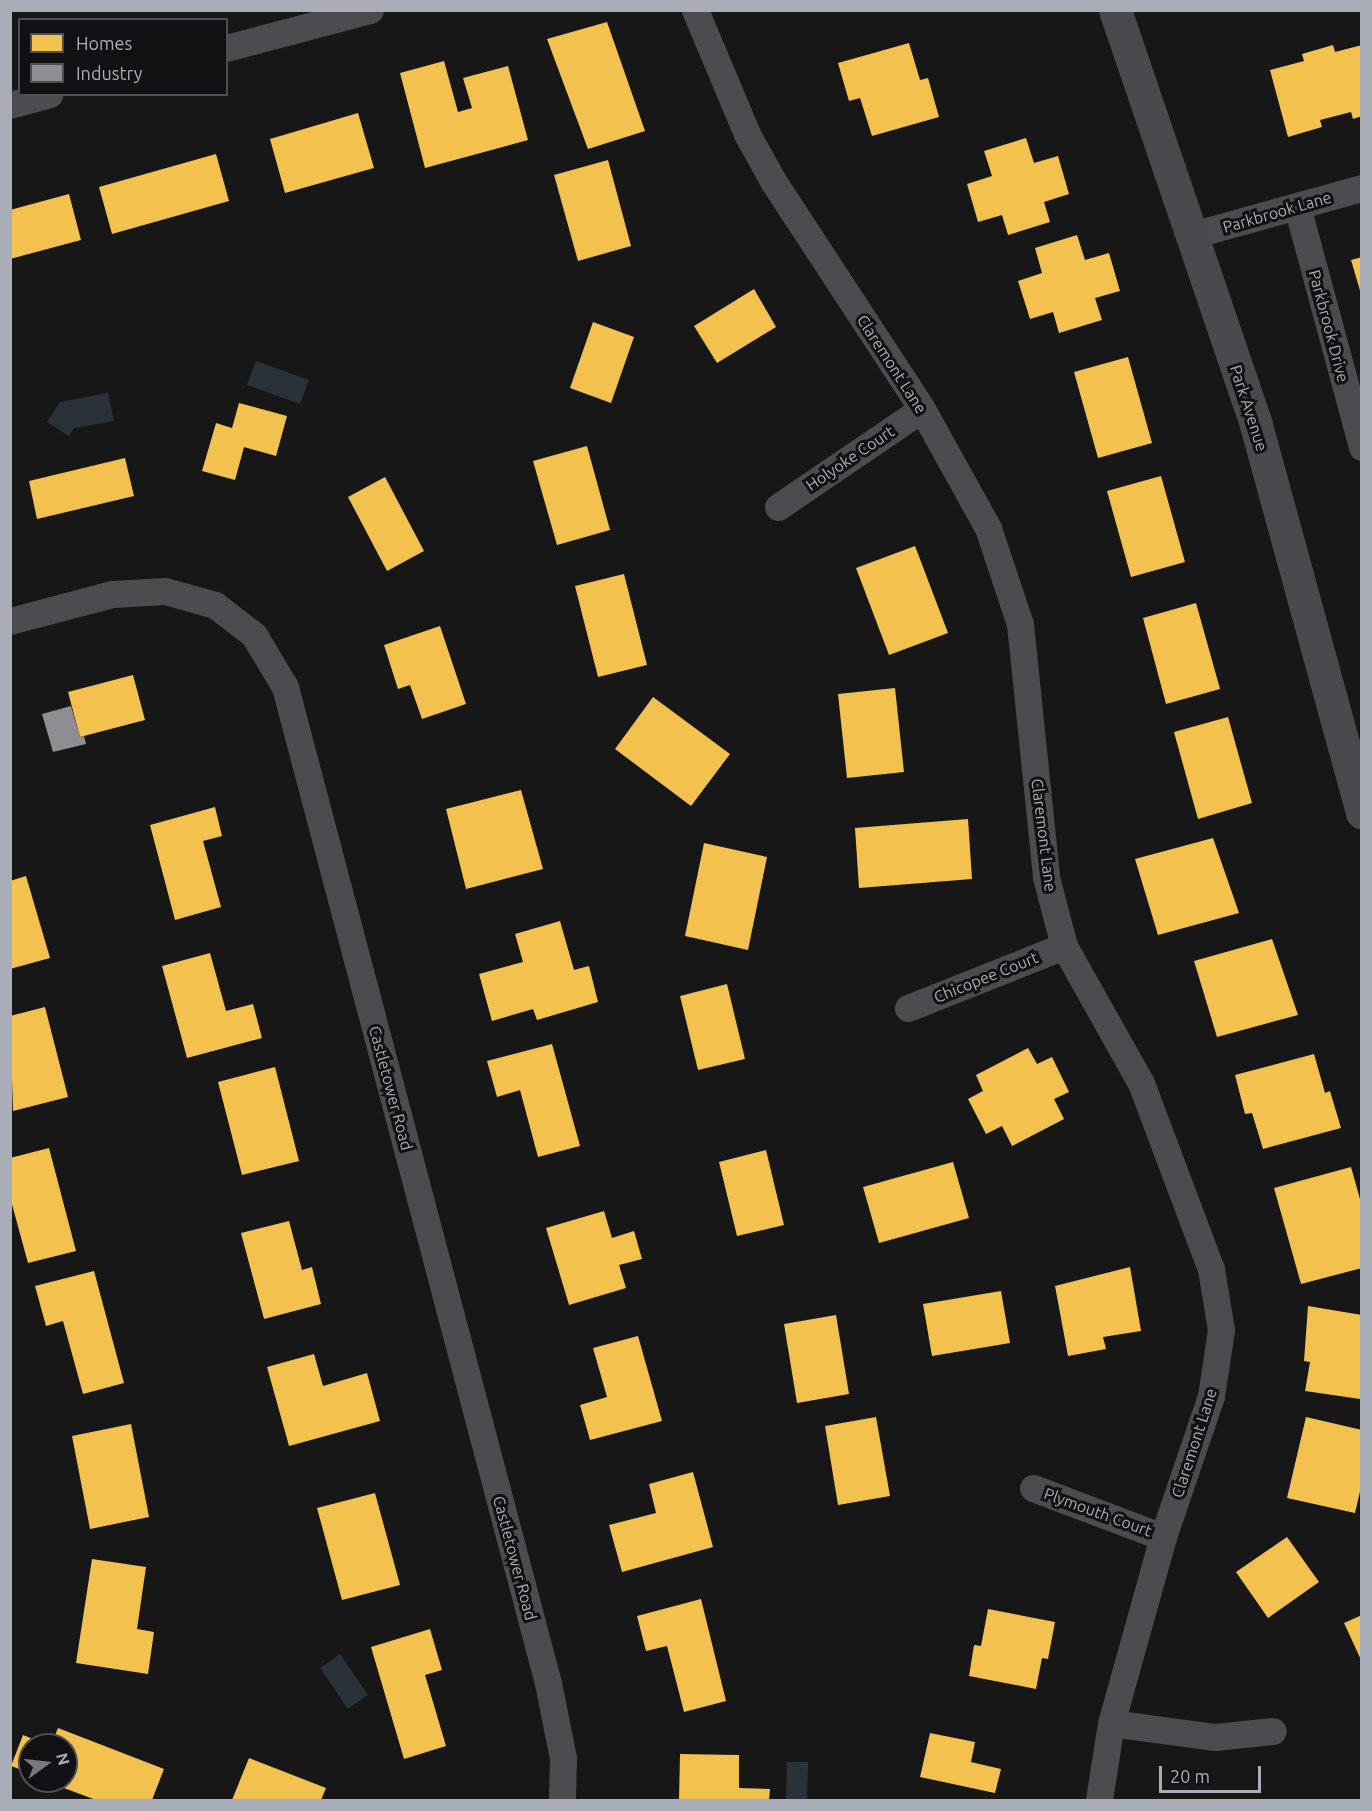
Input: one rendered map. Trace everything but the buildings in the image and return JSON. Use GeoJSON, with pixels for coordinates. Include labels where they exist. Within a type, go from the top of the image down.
{"type":"FeatureCollection","features":[{"type":"Feature","properties":{"kind":"main road","name":"Park Avenue"},"geometry":{"type":"LineString","coordinates":[[1115,10],[1256,425],[1362,813]]}},
{"type":"Feature","properties":{"kind":"street"},"geometry":{"type":"LineString","coordinates":[[228,47],[370,10]]}},
{"type":"Feature","properties":{"kind":"street","name":"Claremont Lane"},"geometry":{"type":"LineString","coordinates":[[695,10],[747,134],[773,181],[922,409],[988,528],[1020,624],[1046,877],[1064,946],[1140,1083],[1213,1279],[1221,1330],[1211,1396],[1163,1537],[1111,1723],[1099,1800]]}},
{"type":"Feature","properties":{"kind":"street"},"geometry":{"type":"LineString","coordinates":[[10,105],[43,96]]}},
{"type":"Feature","properties":{"kind":"street","name":"Parkbrook Lane"},"geometry":{"type":"LineString","coordinates":[[1192,235],[1362,188]]}},
{"type":"Feature","properties":{"kind":"street","name":"Parkbrook Drive"},"geometry":{"type":"LineString","coordinates":[[1297,206],[1362,447]]}},
{"type":"Feature","properties":{"kind":"street","name":"Holyoke Court"},"geometry":{"type":"LineString","coordinates":[[777,507],[922,409]]}},
{"type":"Feature","properties":{"kind":"street","name":"Castletower Road"},"geometry":{"type":"LineString","coordinates":[[10,621],[112,594],[165,591],[215,605],[254,635],[285,687],[548,1683],[563,1758],[562,1800]]}},
{"type":"Feature","properties":{"kind":"street","name":"Chicopee Court"},"geometry":{"type":"LineString","coordinates":[[908,1008],[1064,946]]}},
{"type":"Feature","properties":{"kind":"street","name":"Plymouth Court"},"geometry":{"type":"LineString","coordinates":[[1033,1488],[1163,1537]]}},
{"type":"Feature","properties":{"kind":"street"},"geometry":{"type":"LineString","coordinates":[[1111,1723],[1215,1737],[1273,1731]]}},
{"type":"Feature","properties":{"kind":"shaded area"},"geometry":{"type":"Polygon","coordinates":[[[256,361],[309,380],[300,404],[247,385],[256,361]]]}},
{"type":"Feature","properties":{"kind":"shaded area"},"geometry":{"type":"Polygon","coordinates":[[[108,393],[114,421],[74,428],[69,436],[47,422],[60,402],[108,393]]]}},
{"type":"Feature","properties":{"kind":"shaded area"},"geometry":{"type":"Polygon","coordinates":[[[340,1654],[368,1695],[348,1709],[320,1668],[340,1654]]]}},
{"type":"Feature","properties":{"kind":"shaded area"},"geometry":{"type":"Polygon","coordinates":[[[787,1762],[808,1762],[807,1800],[786,1800],[787,1762]]]}}]}
